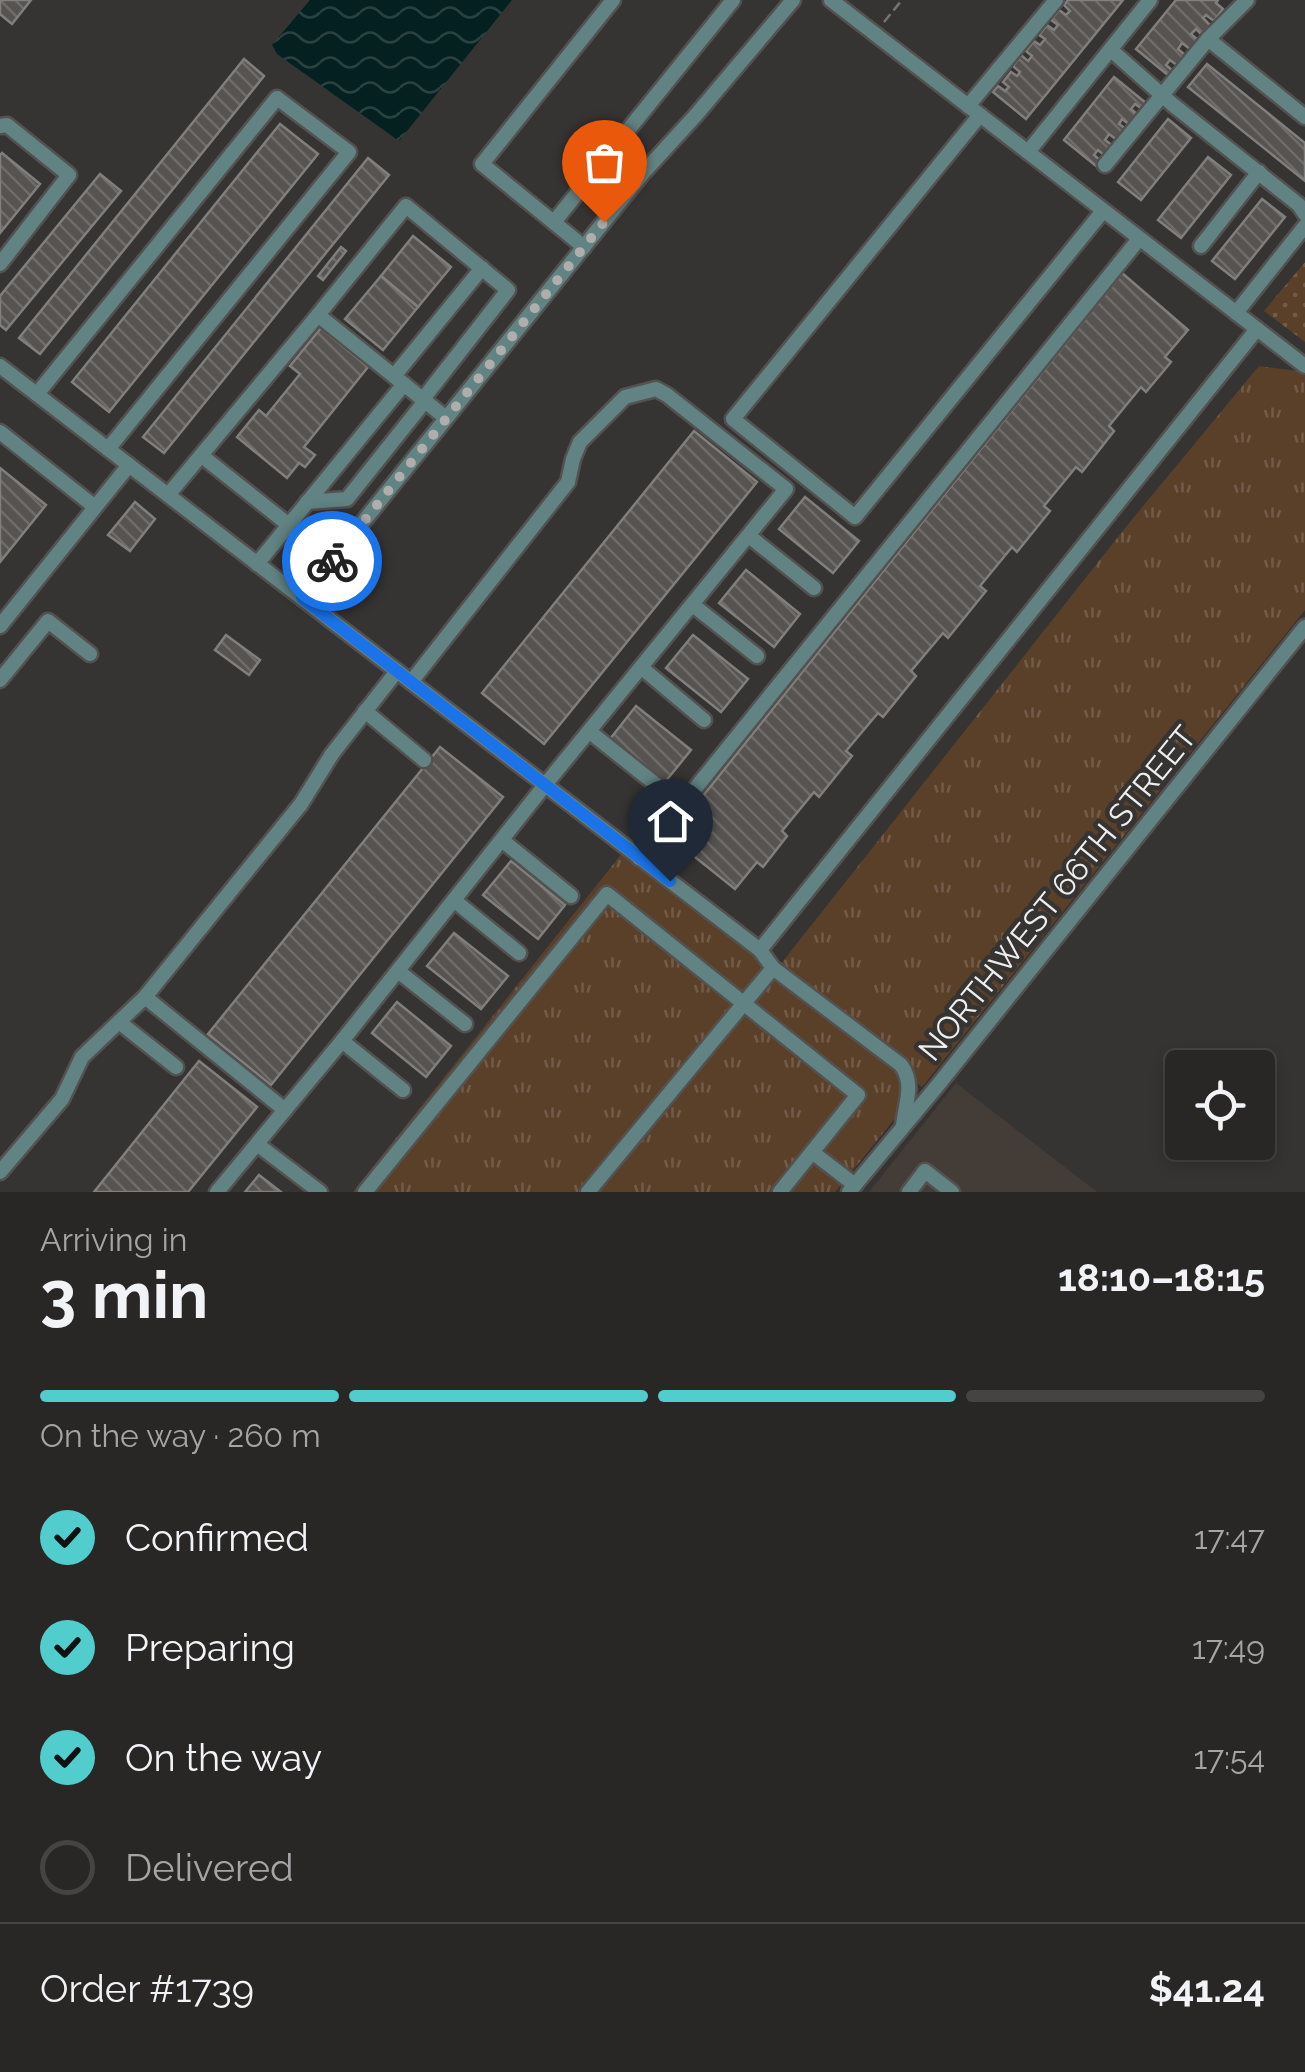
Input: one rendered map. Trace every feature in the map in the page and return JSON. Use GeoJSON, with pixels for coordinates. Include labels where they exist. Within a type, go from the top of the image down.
{"type":"FeatureCollection","features":[{"type":"Feature","properties":{"kind":"street"},"geometry":{"type":"LineString","coordinates":[[584,247],[482,164],[613,0]]}},
{"type":"Feature","properties":{"kind":"street"},"geometry":{"type":"LineString","coordinates":[[554,222],[732,0]]}},
{"type":"Feature","properties":{"kind":"street"},"geometry":{"type":"LineString","coordinates":[[302,598],[643,173],[793,0]]}},
{"type":"Feature","properties":{"kind":"street"},"geometry":{"type":"LineString","coordinates":[[830,0],[1305,366]]}},
{"type":"Feature","properties":{"kind":"street"},"geometry":{"type":"LineString","coordinates":[[1056,0],[982,89],[974,110],[733,418],[856,517],[1103,211]]}},
{"type":"Feature","properties":{"kind":"street"},"geometry":{"type":"LineString","coordinates":[[1028,152],[1150,0]]}},
{"type":"Feature","properties":{"kind":"street"},"geometry":{"type":"LineString","coordinates":[[1105,165],[1208,39],[1247,0]]}},
{"type":"Feature","properties":{"kind":"street"},"geometry":{"type":"LineString","coordinates":[[1208,39],[1305,117]]}},
{"type":"Feature","properties":{"kind":"street"},"geometry":{"type":"LineString","coordinates":[[1111,50],[1305,214]]}},
{"type":"Feature","properties":{"kind":"street"},"geometry":{"type":"LineString","coordinates":[[37,394],[278,98],[349,152],[108,448]]}},
{"type":"Feature","properties":{"kind":"street"},"geometry":{"type":"LineString","coordinates":[[0,126],[7,125],[68,175],[0,264]]}},
{"type":"Feature","properties":{"kind":"street"},"geometry":{"type":"LineString","coordinates":[[1201,246],[1259,172]]}},
{"type":"Feature","properties":{"kind":"street"},"geometry":{"type":"LineString","coordinates":[[168,495],[406,206],[508,290],[347,499],[307,502]]}},
{"type":"Feature","properties":{"kind":"street"},"geometry":{"type":"LineString","coordinates":[[1236,313],[1305,226]]}},
{"type":"Feature","properties":{"kind":"street"},"geometry":{"type":"LineString","coordinates":[[640,858],[1139,239]]}},
{"type":"Feature","properties":{"kind":"street"},"geometry":{"type":"LineString","coordinates":[[257,564],[366,430],[482,268]]}},
{"type":"Feature","properties":{"kind":"street"},"geometry":{"type":"LineString","coordinates":[[318,315],[446,418]]}},
{"type":"Feature","properties":{"kind":"street"},"geometry":{"type":"LineString","coordinates":[[760,950],[1257,329]]}},
{"type":"Feature","properties":{"kind":"street"},"geometry":{"type":"LineString","coordinates":[[0,366],[760,950],[773,968],[904,1069],[910,1084],[904,1126]]}},
{"type":"Feature","properties":{"kind":"street"},"geometry":{"type":"LineString","coordinates":[[218,1192],[786,489],[667,395],[656,389],[626,397],[580,442],[568,482],[411,682]]}},
{"type":"Feature","properties":{"kind":"street"},"geometry":{"type":"LineString","coordinates":[[366,430],[392,442]]}},
{"type":"Feature","properties":{"kind":"street"},"geometry":{"type":"LineString","coordinates":[[0,432],[95,507]]}},
{"type":"Feature","properties":{"kind":"street"},"geometry":{"type":"LineString","coordinates":[[202,456],[314,545]]}},
{"type":"Feature","properties":{"kind":"street"},"geometry":{"type":"LineString","coordinates":[[0,626],[129,465]]}},
{"type":"Feature","properties":{"kind":"street"},"geometry":{"type":"LineString","coordinates":[[749,536],[814,588]]}},
{"type":"Feature","properties":{"kind":"street"},"geometry":{"type":"LineString","coordinates":[[693,605],[757,656]]}},
{"type":"Feature","properties":{"kind":"street"},"geometry":{"type":"LineString","coordinates":[[0,680],[48,621],[90,654]]}},
{"type":"Feature","properties":{"kind":"street","name":"NORTHWEST 66TH STREET"},"geometry":{"type":"LineString","coordinates":[[852,1189],[1305,627]]}},
{"type":"Feature","properties":{"kind":"street"},"geometry":{"type":"LineString","coordinates":[[642,668],[704,720]]}},
{"type":"Feature","properties":{"kind":"street"},"geometry":{"type":"LineString","coordinates":[[0,1172],[62,1099],[82,1057],[145,997],[301,804],[332,754],[396,671]]}},
{"type":"Feature","properties":{"kind":"street"},"geometry":{"type":"LineString","coordinates":[[365,711],[424,760]]}},
{"type":"Feature","properties":{"kind":"street"},"geometry":{"type":"LineString","coordinates":[[590,732],[659,787]]}},
{"type":"Feature","properties":{"kind":"street"},"geometry":{"type":"LineString","coordinates":[[503,841],[571,896]]}},
{"type":"Feature","properties":{"kind":"street"},"geometry":{"type":"LineString","coordinates":[[365,1192],[607,894],[858,1095],[780,1192]]}},
{"type":"Feature","properties":{"kind":"street"},"geometry":{"type":"LineString","coordinates":[[455,901],[519,953]]}},
{"type":"Feature","properties":{"kind":"street"},"geometry":{"type":"LineString","coordinates":[[588,1192],[773,968]]}},
{"type":"Feature","properties":{"kind":"street"},"geometry":{"type":"LineString","coordinates":[[398,971],[465,1024]]}},
{"type":"Feature","properties":{"kind":"street"},"geometry":{"type":"LineString","coordinates":[[145,997],[285,1110]]}},
{"type":"Feature","properties":{"kind":"street"},"geometry":{"type":"LineString","coordinates":[[119,1022],[176,1066]]}},
{"type":"Feature","properties":{"kind":"street"},"geometry":{"type":"LineString","coordinates":[[342,1041],[403,1090]]}},
{"type":"Feature","properties":{"kind":"street"},"geometry":{"type":"LineString","coordinates":[[256,1144],[320,1192]]}},
{"type":"Feature","properties":{"kind":"street"},"geometry":{"type":"LineString","coordinates":[[812,1152],[852,1189]]}},
{"type":"Feature","properties":{"kind":"street"},"geometry":{"type":"LineString","coordinates":[[909,1192],[925,1171],[952,1192]]}},
{"type":"Feature","properties":{"kind":"path"},"geometry":{"type":"LineString","coordinates":[[874,34],[902,0]]}},
{"type":"Feature","properties":{"kind":"shaded area"},"geometry":{"type":"Polygon","coordinates":[[[956,1083],[1097,1192],[869,1192],[956,1083]]]}},
{"type":"Feature","properties":{"kind":"green space"},"geometry":{"type":"Polygon","coordinates":[[[1305,262],[1305,342],[1264,311],[1305,262]]]}},
{"type":"Feature","properties":{"kind":"green space"},"geometry":{"type":"Polygon","coordinates":[[[1259,366],[1299,371],[1305,376],[1305,610],[922,1087],[834,1018],[919,1089],[835,1192],[353,1192],[627,847],[776,970],[1125,528],[1259,366]]]}},
{"type":"Feature","properties":{"kind":"water"},"geometry":{"type":"Polygon","coordinates":[[[310,0],[512,0],[399,141],[277,54],[272,45],[310,0]]]}},
{"type":"Feature","properties":{"kind":"building"},"geometry":{"type":"Polygon","coordinates":[[[0,0],[31,0],[12,24],[0,14],[0,0]]]}},
{"type":"Feature","properties":{"kind":"building"},"geometry":{"type":"Polygon","coordinates":[[[1068,0],[1123,0],[1026,119],[993,92],[998,86],[1005,91],[1009,87],[1003,82],[1011,72],[1017,76],[1020,72],[1013,66],[1021,55],[1028,61],[1032,56],[1026,51],[1034,41],[1040,45],[1045,39],[1039,35],[1047,25],[1054,30],[1058,25],[1051,20],[1059,10],[1066,15],[1070,11],[1064,5],[1068,0]]]}},
{"type":"Feature","properties":{"kind":"building"},"geometry":{"type":"Polygon","coordinates":[[[1176,0],[1218,0],[1216,3],[1223,9],[1214,21],[1206,15],[1203,18],[1210,25],[1202,35],[1196,29],[1191,34],[1198,40],[1190,49],[1182,43],[1178,49],[1186,56],[1178,66],[1170,60],[1166,65],[1173,71],[1169,76],[1136,49],[1176,0]]]}},
{"type":"Feature","properties":{"kind":"building"},"geometry":{"type":"Polygon","coordinates":[[[244,59],[264,76],[40,354],[19,338],[244,59]]]}},
{"type":"Feature","properties":{"kind":"building"},"geometry":{"type":"Polygon","coordinates":[[[1207,64],[1305,143],[1305,181],[1188,87],[1207,64]]]}},
{"type":"Feature","properties":{"kind":"building"},"geometry":{"type":"Polygon","coordinates":[[[1114,77],[1146,103],[1142,109],[1135,104],[1131,109],[1138,115],[1130,125],[1122,119],[1119,124],[1126,129],[1117,140],[1109,134],[1105,140],[1113,146],[1105,156],[1098,150],[1094,155],[1100,160],[1096,166],[1064,140],[1114,77]]]}},
{"type":"Feature","properties":{"kind":"building"},"geometry":{"type":"Polygon","coordinates":[[[1168,119],[1191,138],[1141,200],[1118,182],[1168,119]]]}},
{"type":"Feature","properties":{"kind":"building"},"geometry":{"type":"Polygon","coordinates":[[[280,124],[318,154],[109,412],[72,382],[280,124]]]}},
{"type":"Feature","properties":{"kind":"building"},"geometry":{"type":"Polygon","coordinates":[[[0,155],[40,184],[0,233],[0,155]]]}},
{"type":"Feature","properties":{"kind":"building"},"geometry":{"type":"Polygon","coordinates":[[[1208,157],[1231,175],[1181,238],[1158,220],[1208,157]]]}},
{"type":"Feature","properties":{"kind":"building"},"geometry":{"type":"Polygon","coordinates":[[[368,158],[389,175],[164,453],[143,437],[368,158]]]}},
{"type":"Feature","properties":{"kind":"building"},"geometry":{"type":"Polygon","coordinates":[[[100,174],[121,191],[6,330],[0,325],[0,296],[100,174]]]}},
{"type":"Feature","properties":{"kind":"building"},"geometry":{"type":"Polygon","coordinates":[[[1262,199],[1285,217],[1235,279],[1212,261],[1262,199]]]}},
{"type":"Feature","properties":{"kind":"building"},"geometry":{"type":"Polygon","coordinates":[[[413,236],[451,267],[418,307],[381,276],[413,236]]]}},
{"type":"Feature","properties":{"kind":"building"},"geometry":{"type":"Polygon","coordinates":[[[341,247],[346,251],[323,280],[318,276],[341,247]]]}},
{"type":"Feature","properties":{"kind":"building"},"geometry":{"type":"Polygon","coordinates":[[[1122,273],[1188,330],[1165,357],[1171,362],[1146,392],[1141,387],[1109,426],[1114,431],[1082,472],[1076,467],[1044,506],[1050,511],[1017,552],[1012,547],[980,586],[986,591],[948,638],[943,633],[911,671],[916,676],[883,717],[878,713],[846,751],[852,756],[819,797],[814,792],[782,831],[787,836],[763,867],[757,862],[735,889],[670,837],[1122,273]]]}},
{"type":"Feature","properties":{"kind":"building"},"geometry":{"type":"Polygon","coordinates":[[[381,276],[418,307],[383,350],[345,319],[381,276]]]}},
{"type":"Feature","properties":{"kind":"building"},"geometry":{"type":"Polygon","coordinates":[[[321,328],[368,367],[304,447],[315,455],[305,467],[299,463],[287,478],[237,437],[259,410],[266,416],[300,374],[290,366],[321,328]]]}},
{"type":"Feature","properties":{"kind":"building"},"geometry":{"type":"Polygon","coordinates":[[[694,431],[757,482],[544,744],[482,693],[694,431]]]}},
{"type":"Feature","properties":{"kind":"building"},"geometry":{"type":"Polygon","coordinates":[[[0,468],[46,505],[0,562],[0,468]]]}},
{"type":"Feature","properties":{"kind":"building"},"geometry":{"type":"Polygon","coordinates":[[[805,497],[859,541],[833,573],[779,529],[805,497]]]}},
{"type":"Feature","properties":{"kind":"building"},"geometry":{"type":"Polygon","coordinates":[[[135,502],[155,519],[130,551],[108,535],[135,502]]]}},
{"type":"Feature","properties":{"kind":"building"},"geometry":{"type":"Polygon","coordinates":[[[746,570],[800,614],[774,647],[719,603],[746,570]]]}},
{"type":"Feature","properties":{"kind":"building"},"geometry":{"type":"Polygon","coordinates":[[[226,635],[260,660],[249,675],[215,650],[226,635]]]}},
{"type":"Feature","properties":{"kind":"building"},"geometry":{"type":"Polygon","coordinates":[[[693,635],[748,679],[721,712],[666,668],[693,635]]]}},
{"type":"Feature","properties":{"kind":"building"},"geometry":{"type":"Polygon","coordinates":[[[636,706],[691,750],[665,782],[610,739],[636,706]]]}},
{"type":"Feature","properties":{"kind":"building"},"geometry":{"type":"Polygon","coordinates":[[[440,747],[503,797],[271,1085],[208,1034],[440,747]]]}},
{"type":"Feature","properties":{"kind":"building"},"geometry":{"type":"Polygon","coordinates":[[[511,861],[565,905],[538,939],[483,895],[511,861]]]}},
{"type":"Feature","properties":{"kind":"building"},"geometry":{"type":"Polygon","coordinates":[[[454,933],[508,976],[481,1009],[427,966],[454,933]]]}},
{"type":"Feature","properties":{"kind":"building"},"geometry":{"type":"Polygon","coordinates":[[[397,1002],[451,1046],[426,1077],[372,1033],[397,1002]]]}},
{"type":"Feature","properties":{"kind":"building"},"geometry":{"type":"Polygon","coordinates":[[[199,1061],[257,1107],[188,1192],[94,1192],[199,1061]]]}},
{"type":"Feature","properties":{"kind":"building"},"geometry":{"type":"Polygon","coordinates":[[[259,1175],[281,1192],[245,1192],[259,1175]]]}},
{"type":"Feature","properties":{"kind":"way so far"},"geometry":{"type":"LineString","coordinates":[[332,561],[604,222]]}},
{"type":"Feature","properties":{"kind":"route"},"geometry":{"type":"LineString","coordinates":[[332,561],[302,598],[670,881]]}}]}
